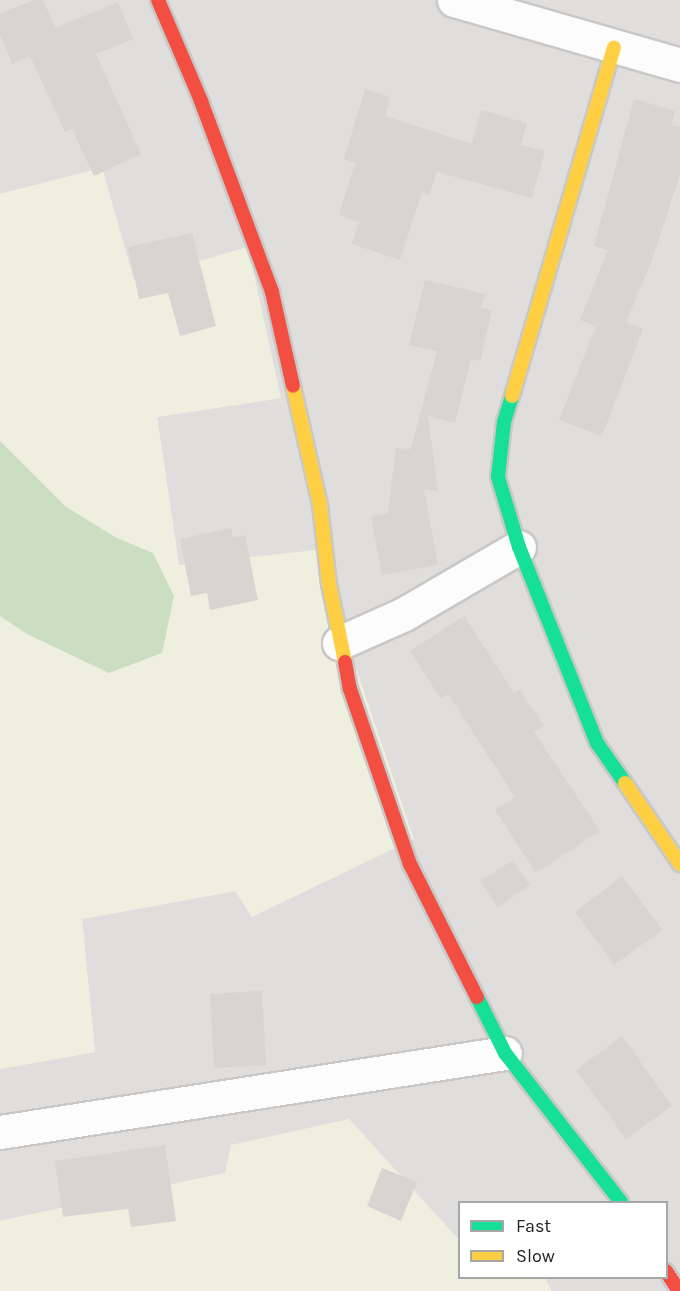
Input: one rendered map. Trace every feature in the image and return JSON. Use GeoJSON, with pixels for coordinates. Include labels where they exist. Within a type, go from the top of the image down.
{"type":"FeatureCollection","features":[{"type":"Feature","properties":{"kind":"street"},"geometry":{"type":"LineString","coordinates":[[158,0],[201,101],[272,292],[320,505],[339,643],[350,689],[410,864],[505,1053],[619,1201]]}},
{"type":"Feature","properties":{"kind":"street"},"geometry":{"type":"LineString","coordinates":[[454,0],[614,48],[680,65]]}},
{"type":"Feature","properties":{"kind":"street"},"geometry":{"type":"LineString","coordinates":[[614,48],[499,450],[498,477],[519,548],[597,743],[680,864]]}},
{"type":"Feature","properties":{"kind":"street"},"geometry":{"type":"LineString","coordinates":[[339,643],[404,614],[519,548]]}},
{"type":"Feature","properties":{"kind":"street"},"geometry":{"type":"LineString","coordinates":[[0,1132],[505,1053]]}},
{"type":"Feature","properties":{"kind":"street"},"geometry":{"type":"LineString","coordinates":[[668,1274],[679,1291]]}},
{"type":"Feature","properties":{"kind":"shaded area"},"geometry":{"type":"Polygon","coordinates":[[[0,0],[680,0],[680,1291],[551,1291],[545,1279],[668,1279],[668,1201],[458,1201],[458,1239],[349,1119],[225,1173],[0,1221],[0,1069],[95,1052],[82,919],[235,891],[252,917],[179,565],[157,417],[280,398],[248,247],[134,280],[102,168],[0,194],[0,0]]]}},
{"type":"Feature","properties":{"kind":"green space"},"geometry":{"type":"Polygon","coordinates":[[[102,168],[134,280],[248,247],[281,398],[157,417],[179,565],[316,550],[414,839],[252,917],[235,891],[82,919],[95,1052],[0,1069],[0,616],[27,634],[109,673],[162,653],[174,596],[153,553],[115,537],[65,506],[0,441],[0,194],[102,168]]]}},
{"type":"Feature","properties":{"kind":"green space"},"geometry":{"type":"Polygon","coordinates":[[[0,441],[65,506],[115,537],[153,553],[174,596],[162,653],[109,673],[27,634],[0,616],[0,441]]]}},
{"type":"Feature","properties":{"kind":"green space"},"geometry":{"type":"Polygon","coordinates":[[[349,1119],[458,1239],[458,1279],[545,1279],[551,1291],[0,1291],[0,1221],[225,1173],[231,1145],[349,1119]]]}},
{"type":"Feature","properties":{"kind":"building"},"geometry":{"type":"Polygon","coordinates":[[[34,0],[43,0],[55,28],[118,2],[133,39],[96,54],[141,154],[94,176],[72,129],[65,132],[30,56],[12,64],[0,34],[0,14],[34,0]]]}},
{"type":"Feature","properties":{"kind":"building"},"geometry":{"type":"Polygon","coordinates":[[[365,89],[390,97],[385,116],[472,144],[481,110],[527,123],[521,145],[545,151],[532,198],[437,172],[429,195],[422,192],[400,260],[352,244],[359,222],[339,215],[355,163],[344,159],[365,89]]]}},
{"type":"Feature","properties":{"kind":"building"},"geometry":{"type":"Polygon","coordinates":[[[634,99],[675,111],[671,125],[680,127],[680,175],[651,263],[626,322],[643,329],[602,436],[559,420],[596,326],[580,320],[608,250],[594,246],[634,99]]]}},
{"type":"Feature","properties":{"kind":"building"},"geometry":{"type":"Polygon","coordinates":[[[192,233],[216,326],[180,336],[168,293],[139,299],[128,247],[192,233]]]}},
{"type":"Feature","properties":{"kind":"building"},"geometry":{"type":"Polygon","coordinates":[[[425,280],[485,294],[481,308],[492,310],[480,361],[471,359],[455,423],[428,416],[438,491],[424,489],[438,565],[382,575],[371,516],[388,513],[396,448],[411,449],[437,351],[409,345],[425,280]]]}},
{"type":"Feature","properties":{"kind":"building"},"geometry":{"type":"Polygon","coordinates":[[[231,528],[233,538],[245,535],[258,600],[210,610],[207,593],[191,596],[180,539],[231,528]]]}},
{"type":"Feature","properties":{"kind":"building"},"geometry":{"type":"Polygon","coordinates":[[[464,616],[514,693],[519,689],[544,726],[534,732],[600,831],[536,873],[495,810],[515,797],[448,694],[441,699],[410,651],[464,616]]]}},
{"type":"Feature","properties":{"kind":"building"},"geometry":{"type":"Polygon","coordinates":[[[513,860],[530,885],[498,907],[480,881],[513,860]]]}},
{"type":"Feature","properties":{"kind":"building"},"geometry":{"type":"Polygon","coordinates":[[[622,876],[662,930],[614,965],[575,912],[622,876]]]}},
{"type":"Feature","properties":{"kind":"building"},"geometry":{"type":"Polygon","coordinates":[[[262,991],[266,1065],[214,1068],[210,994],[262,991]]]}},
{"type":"Feature","properties":{"kind":"building"},"geometry":{"type":"Polygon","coordinates":[[[622,1036],[672,1106],[626,1139],[576,1070],[622,1036]]]}},
{"type":"Feature","properties":{"kind":"building"},"geometry":{"type":"Polygon","coordinates":[[[165,1145],[176,1221],[131,1227],[128,1209],[63,1217],[55,1161],[165,1145]]]}},
{"type":"Feature","properties":{"kind":"building"},"geometry":{"type":"Polygon","coordinates":[[[382,1168],[417,1182],[401,1221],[367,1206],[382,1168]]]}},
{"type":"Feature","properties":{"kind":"traffic: fast"},"geometry":{"type":"LineString","coordinates":[[512,396],[504,422],[498,477],[519,547],[597,743],[625,783]]}},
{"type":"Feature","properties":{"kind":"traffic: fast"},"geometry":{"type":"LineString","coordinates":[[477,997],[505,1053],[620,1201]]}},
{"type":"Feature","properties":{"kind":"traffic: slow"},"geometry":{"type":"LineString","coordinates":[[512,396],[614,48]]}},
{"type":"Feature","properties":{"kind":"traffic: slow"},"geometry":{"type":"LineString","coordinates":[[293,386],[320,505],[329,584],[345,662]]}},
{"type":"Feature","properties":{"kind":"traffic: slow"},"geometry":{"type":"LineString","coordinates":[[625,783],[680,864]]}},
{"type":"Feature","properties":{"kind":"traffic: jam"},"geometry":{"type":"LineString","coordinates":[[158,0],[201,101],[272,292],[293,386]]}},
{"type":"Feature","properties":{"kind":"traffic: jam"},"geometry":{"type":"LineString","coordinates":[[345,662],[350,689],[410,864],[477,997]]}},
{"type":"Feature","properties":{"kind":"traffic: jam"},"geometry":{"type":"LineString","coordinates":[[668,1274],[679,1291]]}}]}
